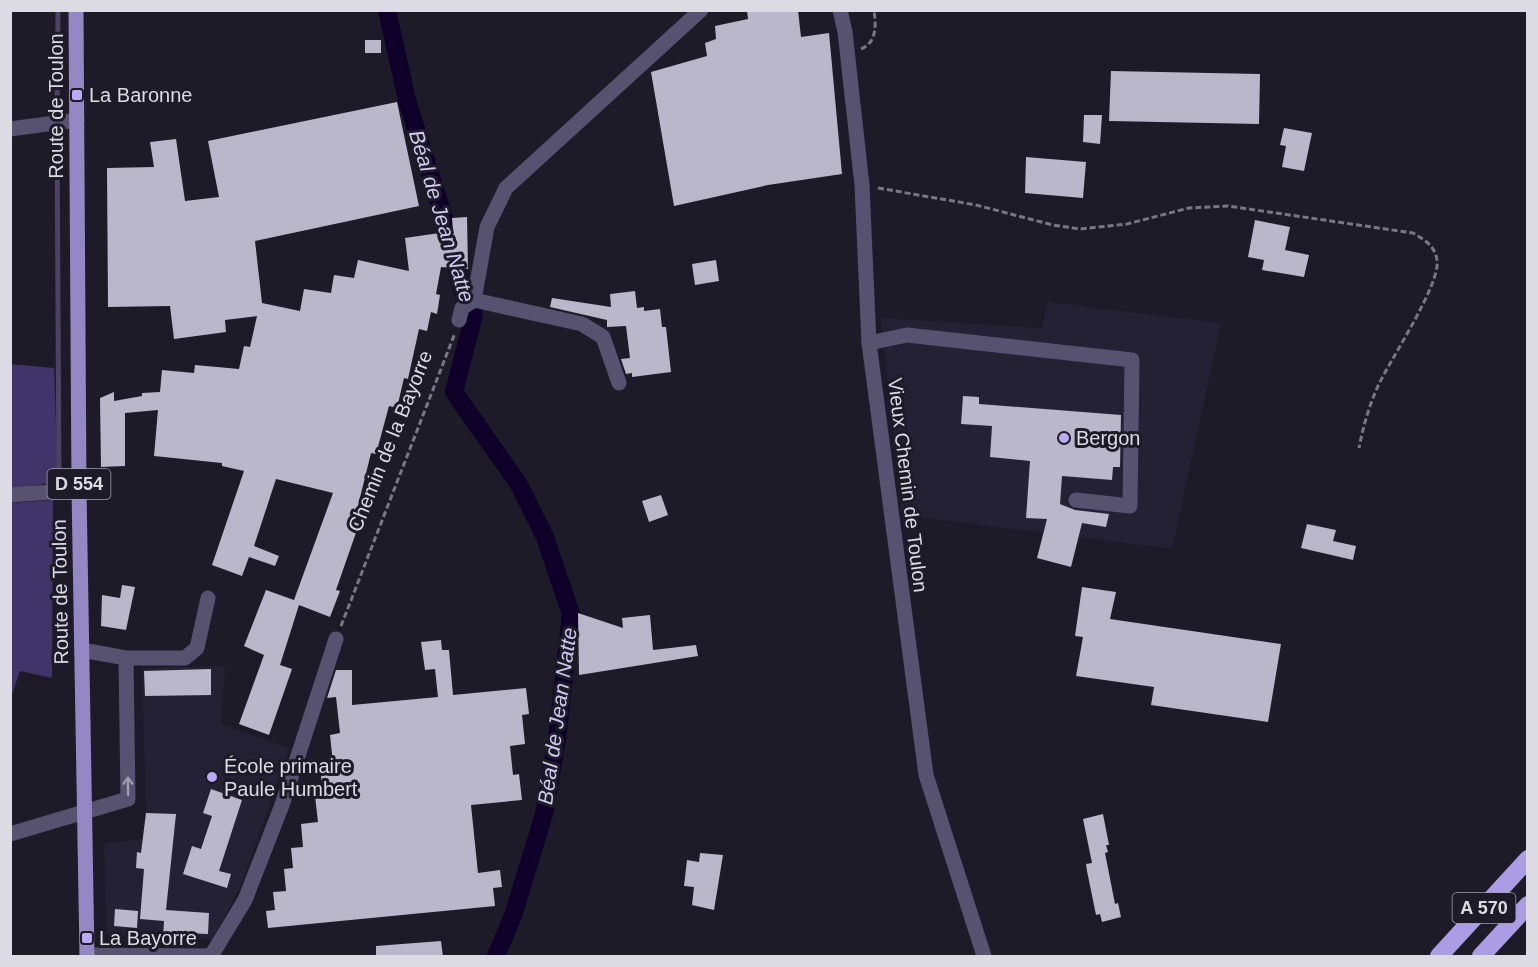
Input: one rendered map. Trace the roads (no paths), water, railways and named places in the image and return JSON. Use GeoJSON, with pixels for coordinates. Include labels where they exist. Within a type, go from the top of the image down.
{"type":"FeatureCollection","features":[{"type":"Feature","properties":{"kind":"highway","name":"A 570"},"geometry":{"type":"LineString","coordinates":[[1439,957],[1527,859]]}},
{"type":"Feature","properties":{"kind":"highway","name":"A 570"},"geometry":{"type":"LineString","coordinates":[[1481,957],[1527,905]]}},
{"type":"Feature","properties":{"kind":"main road","name":"Route de Toulon"},"geometry":{"type":"LineString","coordinates":[[76,10],[79,490],[87,956]]}},
{"type":"Feature","properties":{"kind":"street"},"geometry":{"type":"LineString","coordinates":[[619,383],[603,337],[582,324],[467,307],[487,227],[506,188],[701,10]]}},
{"type":"Feature","properties":{"kind":"street","name":"Vieux Chemin de Toulon"},"geometry":{"type":"LineString","coordinates":[[840,10],[848,50],[862,185],[869,343],[926,774],[984,957]]}},
{"type":"Feature","properties":{"kind":"street"},"geometry":{"type":"LineString","coordinates":[[10,129],[77,120]]}},
{"type":"Feature","properties":{"kind":"street"},"geometry":{"type":"LineString","coordinates":[[869,343],[907,335],[1132,360],[1130,506],[1076,500]]}},
{"type":"Feature","properties":{"kind":"street"},"geometry":{"type":"LineString","coordinates":[[10,495],[79,490]]}},
{"type":"Feature","properties":{"kind":"street"},"geometry":{"type":"LineString","coordinates":[[81,650],[126,658],[185,658],[197,648],[208,598]]}},
{"type":"Feature","properties":{"kind":"street"},"geometry":{"type":"LineString","coordinates":[[87,956],[212,956],[245,900],[282,805],[336,639]]}},
{"type":"Feature","properties":{"kind":"street"},"geometry":{"type":"LineString","coordinates":[[10,834],[128,799],[126,658]]}},
{"type":"Feature","properties":{"kind":"waterway"},"geometry":{"type":"LineString","coordinates":[[57,108],[58,10]]}},
{"type":"Feature","properties":{"kind":"waterway","name":"Béal de Jean Natte"},"geometry":{"type":"LineString","coordinates":[[387,10],[407,100],[448,231],[462,290],[474,315],[454,392],[518,483],[545,537],[571,614],[557,739],[544,814],[513,916],[496,956]]}},
{"type":"Feature","properties":{"kind":"waterway"},"geometry":{"type":"LineString","coordinates":[[54,487],[59,483],[57,130]]}},
{"type":"Feature","properties":{"kind":"place","name":"La Baronne"},"geometry":{"type":"Point","coordinates":[77,95]}},
{"type":"Feature","properties":{"kind":"place","name":"Bergon"},"geometry":{"type":"Point","coordinates":[1064,438]}},
{"type":"Feature","properties":{"kind":"place","name":"École primaire Paule Humbert"},"geometry":{"type":"Point","coordinates":[212,777]}},
{"type":"Feature","properties":{"kind":"place","name":"La Bayorre"},"geometry":{"type":"Point","coordinates":[87,938]}}]}
